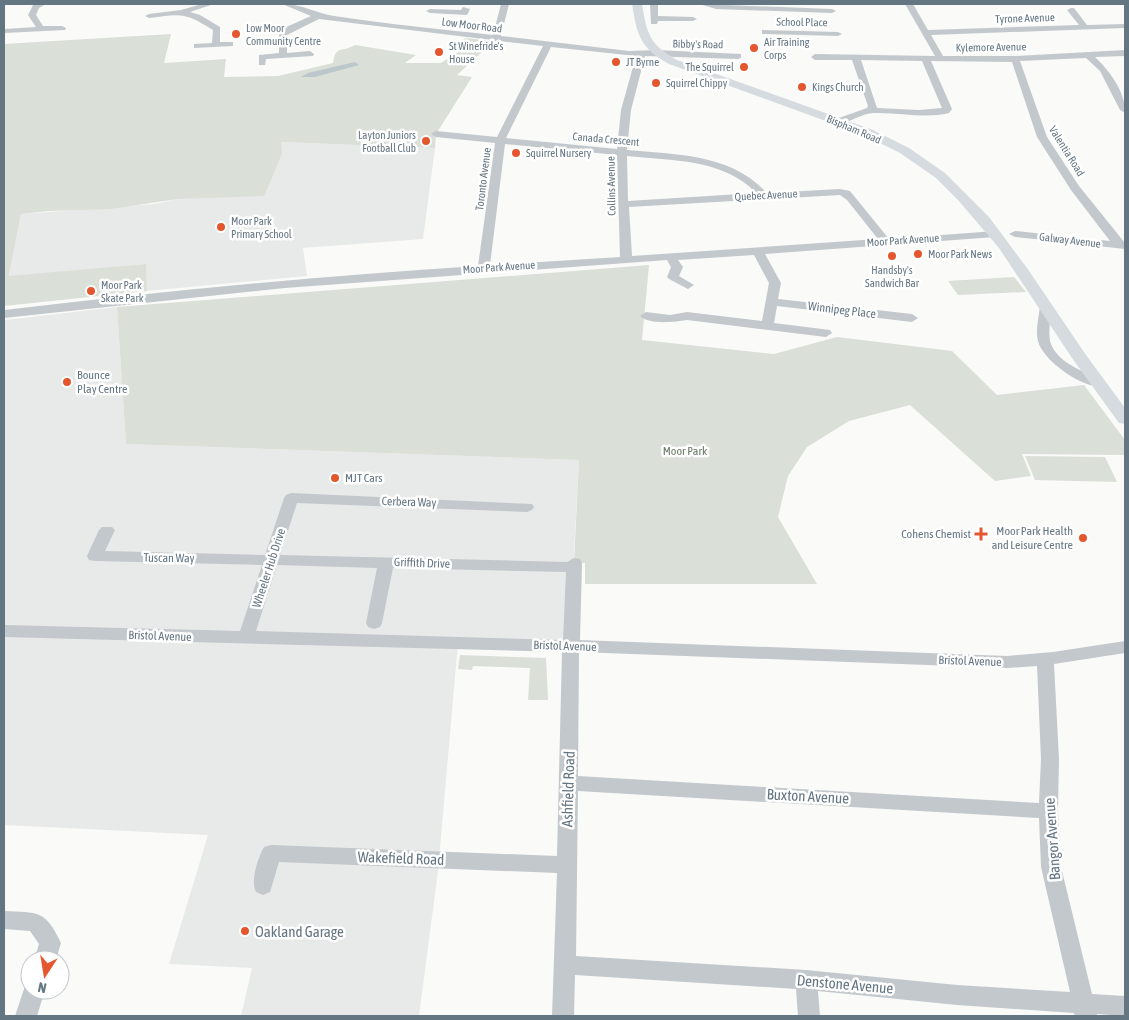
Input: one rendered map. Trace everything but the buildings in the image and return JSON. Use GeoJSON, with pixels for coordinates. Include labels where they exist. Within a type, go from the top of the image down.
{"type":"FeatureCollection","features":[{"type":"Feature","properties":{"kind":"main road"},"geometry":{"type":"LineString","coordinates":[[637,4],[643,36],[657,54]]}},
{"type":"Feature","properties":{"kind":"main road","name":"Bispham Road"},"geometry":{"type":"LineString","coordinates":[[657,54],[673,62],[839,121],[916,157],[942,178],[995,234],[1125,419]]}},
{"type":"Feature","properties":{"kind":"street"},"geometry":{"type":"LineString","coordinates":[[40,29],[32,15],[36,7],[42,4]]}},
{"type":"Feature","properties":{"kind":"street"},"geometry":{"type":"LineString","coordinates":[[149,16],[182,12],[210,4]]}},
{"type":"Feature","properties":{"kind":"street","name":"Low Moor Road"},"geometry":{"type":"LineString","coordinates":[[286,4],[318,16],[412,29],[641,55],[657,54]]}},
{"type":"Feature","properties":{"kind":"street"},"geometry":{"type":"LineString","coordinates":[[496,40],[505,4]]}},
{"type":"Feature","properties":{"kind":"street"},"geometry":{"type":"LineString","coordinates":[[654,4],[654,20],[683,15],[693,19]]}},
{"type":"Feature","properties":{"kind":"street"},"geometry":{"type":"LineString","coordinates":[[703,4],[716,8],[834,18],[842,43]]}},
{"type":"Feature","properties":{"kind":"street"},"geometry":{"type":"LineString","coordinates":[[909,4],[941,59]]}},
{"type":"Feature","properties":{"kind":"street"},"geometry":{"type":"LineString","coordinates":[[412,29],[433,7],[464,13],[466,9]]}},
{"type":"Feature","properties":{"kind":"street"},"geometry":{"type":"LineString","coordinates":[[1070,10],[1085,28]]}},
{"type":"Feature","properties":{"kind":"street"},"geometry":{"type":"LineString","coordinates":[[182,12],[197,17],[217,29],[216,45]]}},
{"type":"Feature","properties":{"kind":"street"},"geometry":{"type":"LineString","coordinates":[[283,56],[283,34],[287,30],[318,16]]}},
{"type":"Feature","properties":{"kind":"street","name":"School Place"},"geometry":{"type":"LineString","coordinates":[[766,32],[834,18]]}},
{"type":"Feature","properties":{"kind":"street","name":"Tyrone Avenue"},"geometry":{"type":"LineString","coordinates":[[926,33],[1125,26]]}},
{"type":"Feature","properties":{"kind":"street"},"geometry":{"type":"LineString","coordinates":[[4,31],[62,28]]}},
{"type":"Feature","properties":{"kind":"street"},"geometry":{"type":"LineString","coordinates":[[197,46],[230,44]]}},
{"type":"Feature","properties":{"kind":"street","name":"Toronto Avenue"},"geometry":{"type":"LineString","coordinates":[[484,268],[500,141],[548,45]]}},
{"type":"Feature","properties":{"kind":"street","name":"Kylemore Avenue"},"geometry":{"type":"LineString","coordinates":[[856,58],[1015,58],[1125,53]]}},
{"type":"Feature","properties":{"kind":"street"},"geometry":{"type":"LineString","coordinates":[[262,63],[262,57],[310,54]]}},
{"type":"Feature","properties":{"kind":"street","name":"Bibby's Road"},"geometry":{"type":"LineString","coordinates":[[657,54],[738,56]]}},
{"type":"Feature","properties":{"kind":"street","name":"Collins Avenue"},"geometry":{"type":"LineString","coordinates":[[626,259],[623,153],[626,110],[639,69],[641,55]]}},
{"type":"Feature","properties":{"kind":"street"},"geometry":{"type":"LineString","coordinates":[[1088,55],[1104,70],[1125,110]]}},
{"type":"Feature","properties":{"kind":"street"},"geometry":{"type":"LineString","coordinates":[[814,57],[856,58],[873,106],[871,110]]}},
{"type":"Feature","properties":{"kind":"street","name":"Valentia Road"},"geometry":{"type":"LineString","coordinates":[[1015,58],[1042,137],[1075,188],[1122,246]]}},
{"type":"Feature","properties":{"kind":"street"},"geometry":{"type":"LineString","coordinates":[[839,121],[871,110],[919,113],[946,111],[948,109],[926,59]]}},
{"type":"Feature","properties":{"kind":"street","name":"Canada Crescent"},"geometry":{"type":"LineString","coordinates":[[436,134],[685,158],[718,165],[747,178],[763,195]]}},
{"type":"Feature","properties":{"kind":"street","name":"Quebec Avenue"},"geometry":{"type":"LineString","coordinates":[[623,204],[763,195],[846,193],[885,241]]}},
{"type":"Feature","properties":{"kind":"street","name":"Moor Park Avenue"},"geometry":{"type":"LineString","coordinates":[[4,314],[195,293],[484,268],[995,234]]}},
{"type":"Feature","properties":{"kind":"street","name":"Galway Avenue"},"geometry":{"type":"LineString","coordinates":[[1015,234],[1122,246]]}},
{"type":"Feature","properties":{"kind":"street"},"geometry":{"type":"LineString","coordinates":[[758,251],[775,283],[767,326]]}},
{"type":"Feature","properties":{"kind":"street"},"geometry":{"type":"LineString","coordinates":[[670,257],[677,267],[674,277],[688,285]]}},
{"type":"Feature","properties":{"kind":"street","name":"Winnipeg Place"},"geometry":{"type":"LineString","coordinates":[[772,302],[912,318]]}},
{"type":"Feature","properties":{"kind":"street","name":"Bispham Road"},"geometry":{"type":"LineString","coordinates":[[1046,306],[1044,341],[1048,352],[1072,371],[1098,383]]}},
{"type":"Feature","properties":{"kind":"street","name":"Winnipeg Place"},"geometry":{"type":"LineString","coordinates":[[646,316],[670,319],[699,312],[767,326],[826,333]]}},
{"type":"Feature","properties":{"kind":"street","name":"Cerbera Way"},"geometry":{"type":"LineString","coordinates":[[291,498],[527,507]]}},
{"type":"Feature","properties":{"kind":"street","name":"Wheeler Hub Drive"},"geometry":{"type":"LineString","coordinates":[[246,638],[291,498]]}},
{"type":"Feature","properties":{"kind":"street","name":"Tuscan Way"},"geometry":{"type":"LineString","coordinates":[[107,530],[95,556],[272,560]]}},
{"type":"Feature","properties":{"kind":"street","name":"Griffith Drive"},"geometry":{"type":"LineString","coordinates":[[272,560],[573,565]]}},
{"type":"Feature","properties":{"kind":"street"},"geometry":{"type":"LineString","coordinates":[[374,623],[386,562]]}},
{"type":"Feature","properties":{"kind":"street","name":"Ashfield Road"},"geometry":{"type":"LineString","coordinates":[[563,1016],[565,865],[569,783],[569,646],[573,565]]}},
{"type":"Feature","properties":{"kind":"street","name":"Bristol Avenue"},"geometry":{"type":"LineString","coordinates":[[4,631],[569,646],[1007,662],[1045,659],[1125,647]]}},
{"type":"Feature","properties":{"kind":"street","name":"Bangor Avenue"},"geometry":{"type":"LineString","coordinates":[[1045,659],[1050,759],[1048,810],[1051,867],[1085,1010]]}},
{"type":"Feature","properties":{"kind":"street","name":"Buxton Avenue"},"geometry":{"type":"LineString","coordinates":[[569,783],[1048,810]]}},
{"type":"Feature","properties":{"kind":"street","name":"Wakefield Road"},"geometry":{"type":"LineString","coordinates":[[263,886],[271,853],[565,865]]}},
{"type":"Feature","properties":{"kind":"street"},"geometry":{"type":"LineString","coordinates":[[4,920],[36,922],[50,943],[48,950]]}},
{"type":"Feature","properties":{"kind":"street","name":"Denstone Avenue"},"geometry":{"type":"LineString","coordinates":[[565,965],[806,980],[1085,1010],[1125,1006]]}},
{"type":"Feature","properties":{"kind":"street"},"geometry":{"type":"LineString","coordinates":[[806,980],[809,1016]]}},
{"type":"Feature","properties":{"kind":"street"},"geometry":{"type":"LineString","coordinates":[[26,1016],[31,1000]]}},
{"type":"Feature","properties":{"kind":"shaded area"},"geometry":{"type":"Polygon","coordinates":[[[355,62],[359,65],[315,77],[301,77],[308,73],[355,62]]]}},
{"type":"Feature","properties":{"kind":"shaded area","name":"Moor Park Primary School"},"geometry":{"type":"Polygon","coordinates":[[[280,142],[435,148],[423,239],[303,248],[307,276],[147,291],[146,264],[9,277],[21,214],[154,204],[178,199],[212,197],[280,142]]]}},
{"type":"Feature","properties":{"kind":"shaded area"},"geometry":{"type":"Polygon","coordinates":[[[117,307],[126,444],[579,460],[569,646],[458,643],[438,871],[419,1016],[241,1016],[252,968],[169,964],[208,835],[4,825],[4,320],[117,307]]]}},
{"type":"Feature","properties":{"kind":"green space"},"geometry":{"type":"Polygon","coordinates":[[[171,34],[164,63],[226,59],[224,77],[278,76],[333,63],[338,51],[355,45],[416,55],[405,63],[441,63],[463,49],[465,46],[461,41],[466,38],[494,41],[457,75],[472,77],[436,134],[435,148],[281,142],[282,154],[264,196],[178,199],[110,209],[21,214],[9,276],[146,264],[147,291],[4,306],[4,44],[171,34]]]}},
{"type":"Feature","properties":{"kind":"green space","name":"Moor Park"},"geometry":{"type":"Polygon","coordinates":[[[649,265],[642,340],[774,354],[837,337],[952,351],[997,395],[1084,385],[1125,440],[1125,455],[1022,454],[1031,476],[995,481],[910,405],[849,421],[807,447],[788,476],[778,517],[817,584],[585,584],[585,563],[574,563],[579,460],[126,444],[117,307],[649,265]]]}},
{"type":"Feature","properties":{"kind":"green space"},"geometry":{"type":"Polygon","coordinates":[[[1014,277],[1026,292],[958,295],[948,281],[1014,277]]]}},
{"type":"Feature","properties":{"kind":"green space"},"geometry":{"type":"Polygon","coordinates":[[[1025,456],[1105,457],[1117,482],[1035,480],[1025,456]]]}},
{"type":"Feature","properties":{"kind":"green space"},"geometry":{"type":"Polygon","coordinates":[[[460,655],[546,658],[548,700],[528,700],[530,668],[473,666],[472,670],[458,669],[460,655]]]}},
{"type":"Feature","properties":{"kind":"place","name":"Low Moor Community Centre"},"geometry":{"type":"Point","coordinates":[236,34]}},
{"type":"Feature","properties":{"kind":"place","name":"Air Training Corps"},"geometry":{"type":"Point","coordinates":[754,48]}},
{"type":"Feature","properties":{"kind":"place","name":"St Winefride's House"},"geometry":{"type":"Point","coordinates":[439,52]}},
{"type":"Feature","properties":{"kind":"place","name":"JT Byrne"},"geometry":{"type":"Point","coordinates":[616,62]}},
{"type":"Feature","properties":{"kind":"place","name":"The Squirrel"},"geometry":{"type":"Point","coordinates":[744,67]}},
{"type":"Feature","properties":{"kind":"place","name":"Squirrel Chippy"},"geometry":{"type":"Point","coordinates":[656,83]}},
{"type":"Feature","properties":{"kind":"place","name":"Kings Church"},"geometry":{"type":"Point","coordinates":[802,87]}},
{"type":"Feature","properties":{"kind":"place","name":"Layton Juniors Football Club"},"geometry":{"type":"Point","coordinates":[426,141]}},
{"type":"Feature","properties":{"kind":"place","name":"Squirrel Nursery"},"geometry":{"type":"Point","coordinates":[516,153]}},
{"type":"Feature","properties":{"kind":"place","name":"Moor Park Primary School"},"geometry":{"type":"Point","coordinates":[221,227]}},
{"type":"Feature","properties":{"kind":"place","name":"Moor Park News"},"geometry":{"type":"Point","coordinates":[918,254]}},
{"type":"Feature","properties":{"kind":"place","name":"Handsby's Sandwich Bar"},"geometry":{"type":"Point","coordinates":[892,256]}},
{"type":"Feature","properties":{"kind":"place","name":"Moor Park Skate Park"},"geometry":{"type":"Point","coordinates":[91,291]}},
{"type":"Feature","properties":{"kind":"place","name":"Bounce Play Centre"},"geometry":{"type":"Point","coordinates":[67,382]}},
{"type":"Feature","properties":{"kind":"place","name":"MJT Cars"},"geometry":{"type":"Point","coordinates":[335,478]}},
{"type":"Feature","properties":{"kind":"place","name":"Cohens Chemist"},"geometry":{"type":"Point","coordinates":[981,534]}},
{"type":"Feature","properties":{"kind":"place","name":"Moor Park Health and Leisure Centre"},"geometry":{"type":"Point","coordinates":[1083,538]}},
{"type":"Feature","properties":{"kind":"place","name":"Oakland Garage"},"geometry":{"type":"Point","coordinates":[245,931]}}]}
